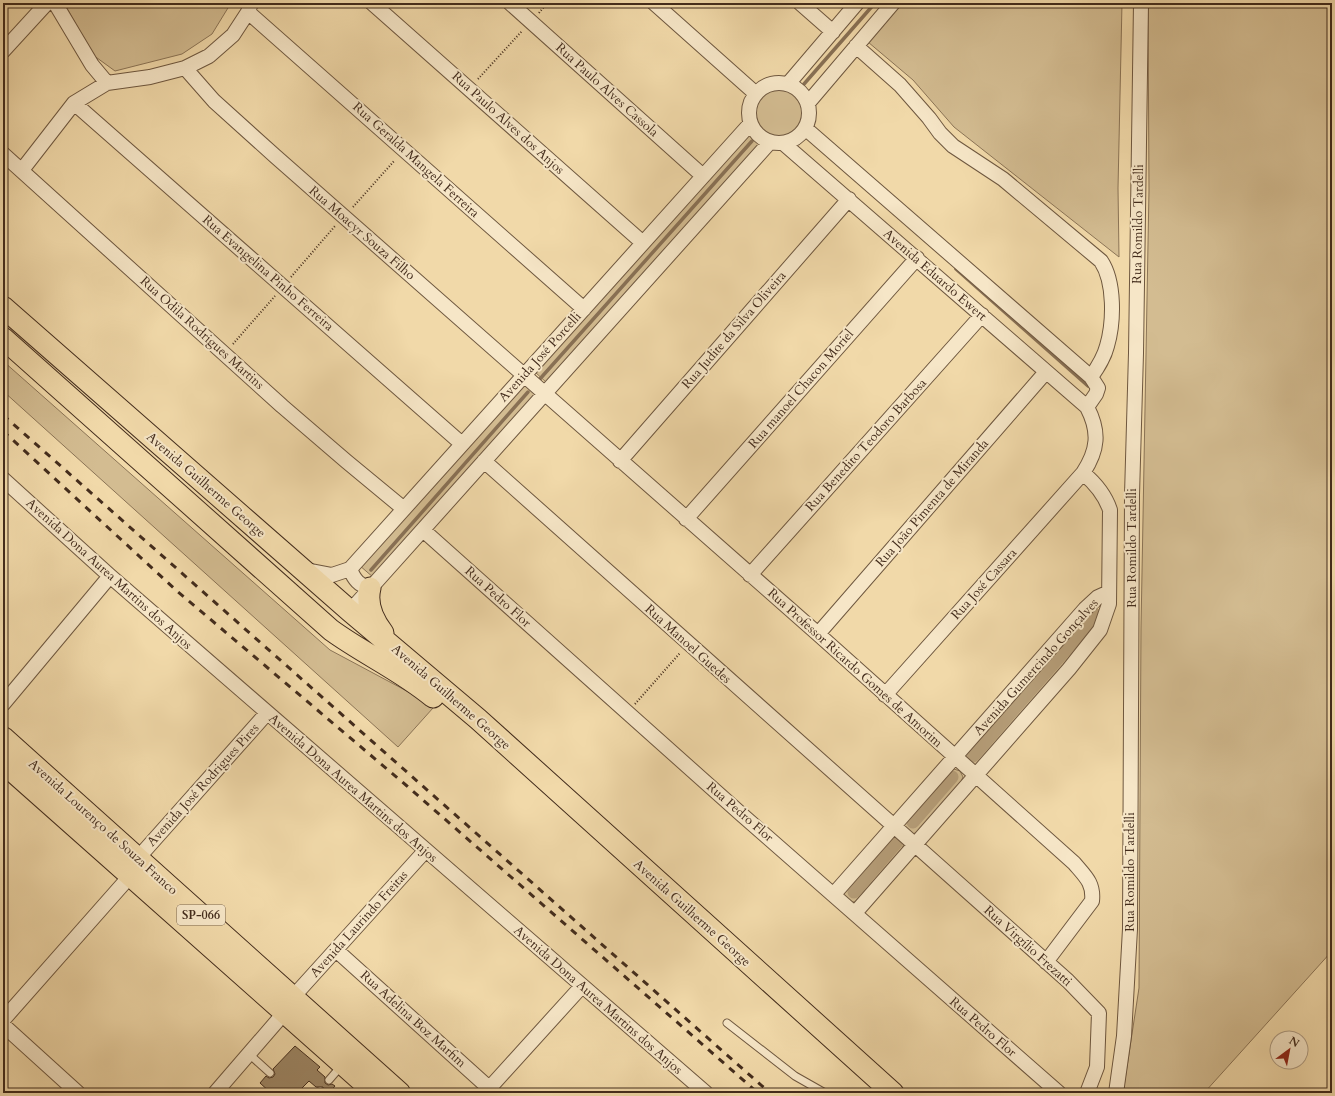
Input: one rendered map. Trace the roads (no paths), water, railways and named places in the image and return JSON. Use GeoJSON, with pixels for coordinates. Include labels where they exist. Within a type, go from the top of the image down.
{"type":"FeatureCollection","features":[{"type":"Feature","properties":{"kind":"highway","name":"Avenida Lourenço de Souza Franco"},"geometry":{"type":"LineString","coordinates":[[3,738],[135,866],[289,1005],[399,1093]]}},
{"type":"Feature","properties":{"kind":"highway","name":"Avenida Lourenço de Souza Franco"},"geometry":{"type":"LineString","coordinates":[[3,762],[135,866]]}},
{"type":"Feature","properties":{"kind":"highway","name":"Avenida Lourenço de Souza Franco"},"geometry":{"type":"LineString","coordinates":[[289,1005],[343,1064],[376,1093]]}},
{"type":"Feature","properties":{"kind":"main road","name":"Avenida Guilherme George"},"geometry":{"type":"LineString","coordinates":[[3,307],[350,611],[390,643],[478,719],[893,1093]]}},
{"type":"Feature","properties":{"kind":"main road","name":"Avenida Guilherme George"},"geometry":{"type":"LineString","coordinates":[[3,338],[331,630],[414,682],[446,707],[878,1093]]}},
{"type":"Feature","properties":{"kind":"main road"},"geometry":{"type":"LineString","coordinates":[[370,588],[368,599],[370,607],[379,628],[390,643]]}},
{"type":"Feature","properties":{"kind":"main road"},"geometry":{"type":"LineString","coordinates":[[287,591],[332,622],[340,622],[350,611]]}},
{"type":"Feature","properties":{"kind":"street"},"geometry":{"type":"LineString","coordinates":[[4,47],[47,3]]}},
{"type":"Feature","properties":{"kind":"street"},"geometry":{"type":"LineString","coordinates":[[55,3],[92,65],[107,83]]}},
{"type":"Feature","properties":{"kind":"street","name":"Rua Paulo Alves dos Anjos"},"geometry":{"type":"LineString","coordinates":[[372,3],[643,243]]}},
{"type":"Feature","properties":{"kind":"street","name":"Rua Paulo Alves Cassola"},"geometry":{"type":"LineString","coordinates":[[510,3],[704,176]]}},
{"type":"Feature","properties":{"kind":"street"},"geometry":{"type":"LineString","coordinates":[[654,3],[755,93]]}},
{"type":"Feature","properties":{"kind":"street"},"geometry":{"type":"LineString","coordinates":[[800,3],[833,32]]}},
{"type":"Feature","properties":{"kind":"street"},"geometry":{"type":"LineString","coordinates":[[788,84],[857,3]]}},
{"type":"Feature","properties":{"kind":"street"},"geometry":{"type":"LineString","coordinates":[[808,103],[892,3]]}},
{"type":"Feature","properties":{"kind":"street","name":"Rua Romildo Tardelli"},"geometry":{"type":"LineString","coordinates":[[1116,1093],[1123,1044],[1129,963],[1132,744],[1132,495],[1141,3]]}},
{"type":"Feature","properties":{"kind":"street"},"geometry":{"type":"LineString","coordinates":[[22,170],[74,103],[107,83],[150,77],[185,68],[209,56],[233,35],[250,7]]}},
{"type":"Feature","properties":{"kind":"street","name":"Rua Geralda Mangela Ferreira"},"geometry":{"type":"LineString","coordinates":[[250,7],[404,150],[584,309]]}},
{"type":"Feature","properties":{"kind":"street"},"geometry":{"type":"LineString","coordinates":[[856,46],[900,85],[940,133],[953,146],[1003,179],[1101,261],[1110,280],[1112,310],[1110,336],[1103,357],[1091,377],[1098,388],[1096,394],[1087,407]]}},
{"type":"Feature","properties":{"kind":"street","name":"Rua Moacyr Souza Filho"},"geometry":{"type":"LineString","coordinates":[[185,68],[214,101],[544,394]]}},
{"type":"Feature","properties":{"kind":"street"},"geometry":{"type":"LineString","coordinates":[[350,611],[544,394],[777,142],[799,135],[805,128],[809,112],[808,103],[799,90],[788,84],[774,82],[764,86],[755,93],[749,106],[748,114],[750,124],[756,133],[777,142]]}},
{"type":"Feature","properties":{"kind":"street","name":"Rua Evangelina Pinho Ferreira"},"geometry":{"type":"LineString","coordinates":[[74,103],[462,444]]}},
{"type":"Feature","properties":{"kind":"street","name":"Avenida José Porcelli"},"geometry":{"type":"LineString","coordinates":[[350,569],[750,124]]}},
{"type":"Feature","properties":{"kind":"street","name":"Avenida Eduardo Ewert"},"geometry":{"type":"LineString","coordinates":[[805,128],[1091,377]]}},
{"type":"Feature","properties":{"kind":"street","name":"Avenida Eduardo Ewert"},"geometry":{"type":"LineString","coordinates":[[777,142],[849,199],[1046,373],[1087,407]]}},
{"type":"Feature","properties":{"kind":"street","name":"Rua Odila Rodrigues Martins"},"geometry":{"type":"LineString","coordinates":[[3,154],[224,354],[346,461],[404,509]]}},
{"type":"Feature","properties":{"kind":"street","name":"Rua Judite da Silva Oliveira"},"geometry":{"type":"LineString","coordinates":[[620,460],[849,199]]}},
{"type":"Feature","properties":{"kind":"street","name":"Rua manoel Chacon Moriel"},"geometry":{"type":"LineString","coordinates":[[686,519],[916,258]]}},
{"type":"Feature","properties":{"kind":"street","name":"Rua Benedito Teodoro Barbosa"},"geometry":{"type":"LineString","coordinates":[[750,575],[982,315]]}},
{"type":"Feature","properties":{"kind":"street","name":"Rua João Pimenta de Miranda"},"geometry":{"type":"LineString","coordinates":[[818,634],[1046,373]]}},
{"type":"Feature","properties":{"kind":"street","name":"Rua Professor Ricardo Gomes de Amorim"},"geometry":{"type":"LineString","coordinates":[[544,394],[818,634],[1074,863],[1086,877],[1094,890],[1092,901],[1085,913],[1046,962]]}},
{"type":"Feature","properties":{"kind":"street","name":"Rua José Cassara"},"geometry":{"type":"LineString","coordinates":[[885,695],[1083,473],[1092,460],[1096,450],[1094,422],[1087,407]]}},
{"type":"Feature","properties":{"kind":"street","name":"Rua Manoel Guedes"},"geometry":{"type":"LineString","coordinates":[[484,461],[893,826]]}},
{"type":"Feature","properties":{"kind":"street"},"geometry":{"type":"LineString","coordinates":[[1083,473],[1099,490],[1107,501],[1110,510],[1109,592]]}},
{"type":"Feature","properties":{"kind":"street","name":"Avenida Dona Aurea Martins dos Anjos"},"geometry":{"type":"LineString","coordinates":[[3,479],[110,576],[425,851],[706,1093]]}},
{"type":"Feature","properties":{"kind":"street","name":"Rua Pedro Flor"},"geometry":{"type":"LineString","coordinates":[[423,530],[1059,1093]]}},
{"type":"Feature","properties":{"kind":"street"},"geometry":{"type":"LineString","coordinates":[[304,570],[332,574],[350,569],[355,580],[359,584],[370,588]]}},
{"type":"Feature","properties":{"kind":"street"},"geometry":{"type":"LineString","coordinates":[[3,704],[110,576]]}},
{"type":"Feature","properties":{"kind":"street","name":"Avenida Gumercindo Gonçalves"},"geometry":{"type":"LineString","coordinates":[[834,894],[1085,609],[1098,597],[1109,592],[1108,614],[1100,630],[976,776],[914,844],[855,913]]}},
{"type":"Feature","properties":{"kind":"street","name":"Avenida José Rodrigues Pires"},"geometry":{"type":"LineString","coordinates":[[3,1020],[267,713]]}},
{"type":"Feature","properties":{"kind":"street","name":"Rua Virgílio Frezatti"},"geometry":{"type":"LineString","coordinates":[[893,826],[1068,981],[1099,1013],[1097,1067],[1087,1093]]}},
{"type":"Feature","properties":{"kind":"street","name":"Avenida Laurindo Freitas"},"geometry":{"type":"LineString","coordinates":[[215,1093],[336,950],[425,851]]}},
{"type":"Feature","properties":{"kind":"street","name":"Rua Adelina Boz Marfim"},"geometry":{"type":"LineString","coordinates":[[336,950],[487,1090]]}},
{"type":"Feature","properties":{"kind":"street"},"geometry":{"type":"LineString","coordinates":[[487,1090],[582,986]]}},
{"type":"Feature","properties":{"kind":"street"},"geometry":{"type":"LineString","coordinates":[[3,1026],[78,1093]]}},
{"type":"Feature","properties":{"kind":"lane"},"geometry":{"type":"LineString","coordinates":[[727,1024],[795,1076],[825,1093]]}},
{"type":"Feature","properties":{"kind":"lane"},"geometry":{"type":"LineString","coordinates":[[248,1054],[270,1073]]}},
{"type":"Feature","properties":{"kind":"lane"},"geometry":{"type":"LineString","coordinates":[[329,1080],[343,1064]]}},
{"type":"Feature","properties":{"kind":"waterway"},"geometry":{"type":"LineString","coordinates":[[804,84],[875,3]]}},
{"type":"Feature","properties":{"kind":"waterway"},"geometry":{"type":"LineString","coordinates":[[539,380],[752,141]]}},
{"type":"Feature","properties":{"kind":"waterway"},"geometry":{"type":"LineString","coordinates":[[956,269],[1088,386]]}},
{"type":"Feature","properties":{"kind":"waterway"},"geometry":{"type":"LineString","coordinates":[[371,570],[528,392]]}},
{"type":"Feature","properties":{"kind":"waterway"},"geometry":{"type":"LineString","coordinates":[[973,756],[1096,615]]}},
{"type":"Feature","properties":{"kind":"waterway"},"geometry":{"type":"LineString","coordinates":[[913,822],[952,777]]}},
{"type":"Feature","properties":{"kind":"waterway"},"geometry":{"type":"LineString","coordinates":[[854,892],[897,842]]}},
{"type":"Feature","properties":{"kind":"railway"},"geometry":{"type":"LineString","coordinates":[[3,415],[770,1093]]}},
{"type":"Feature","properties":{"kind":"railway"},"geometry":{"type":"LineString","coordinates":[[3,431],[177,591],[407,786],[758,1093]]}}]}
